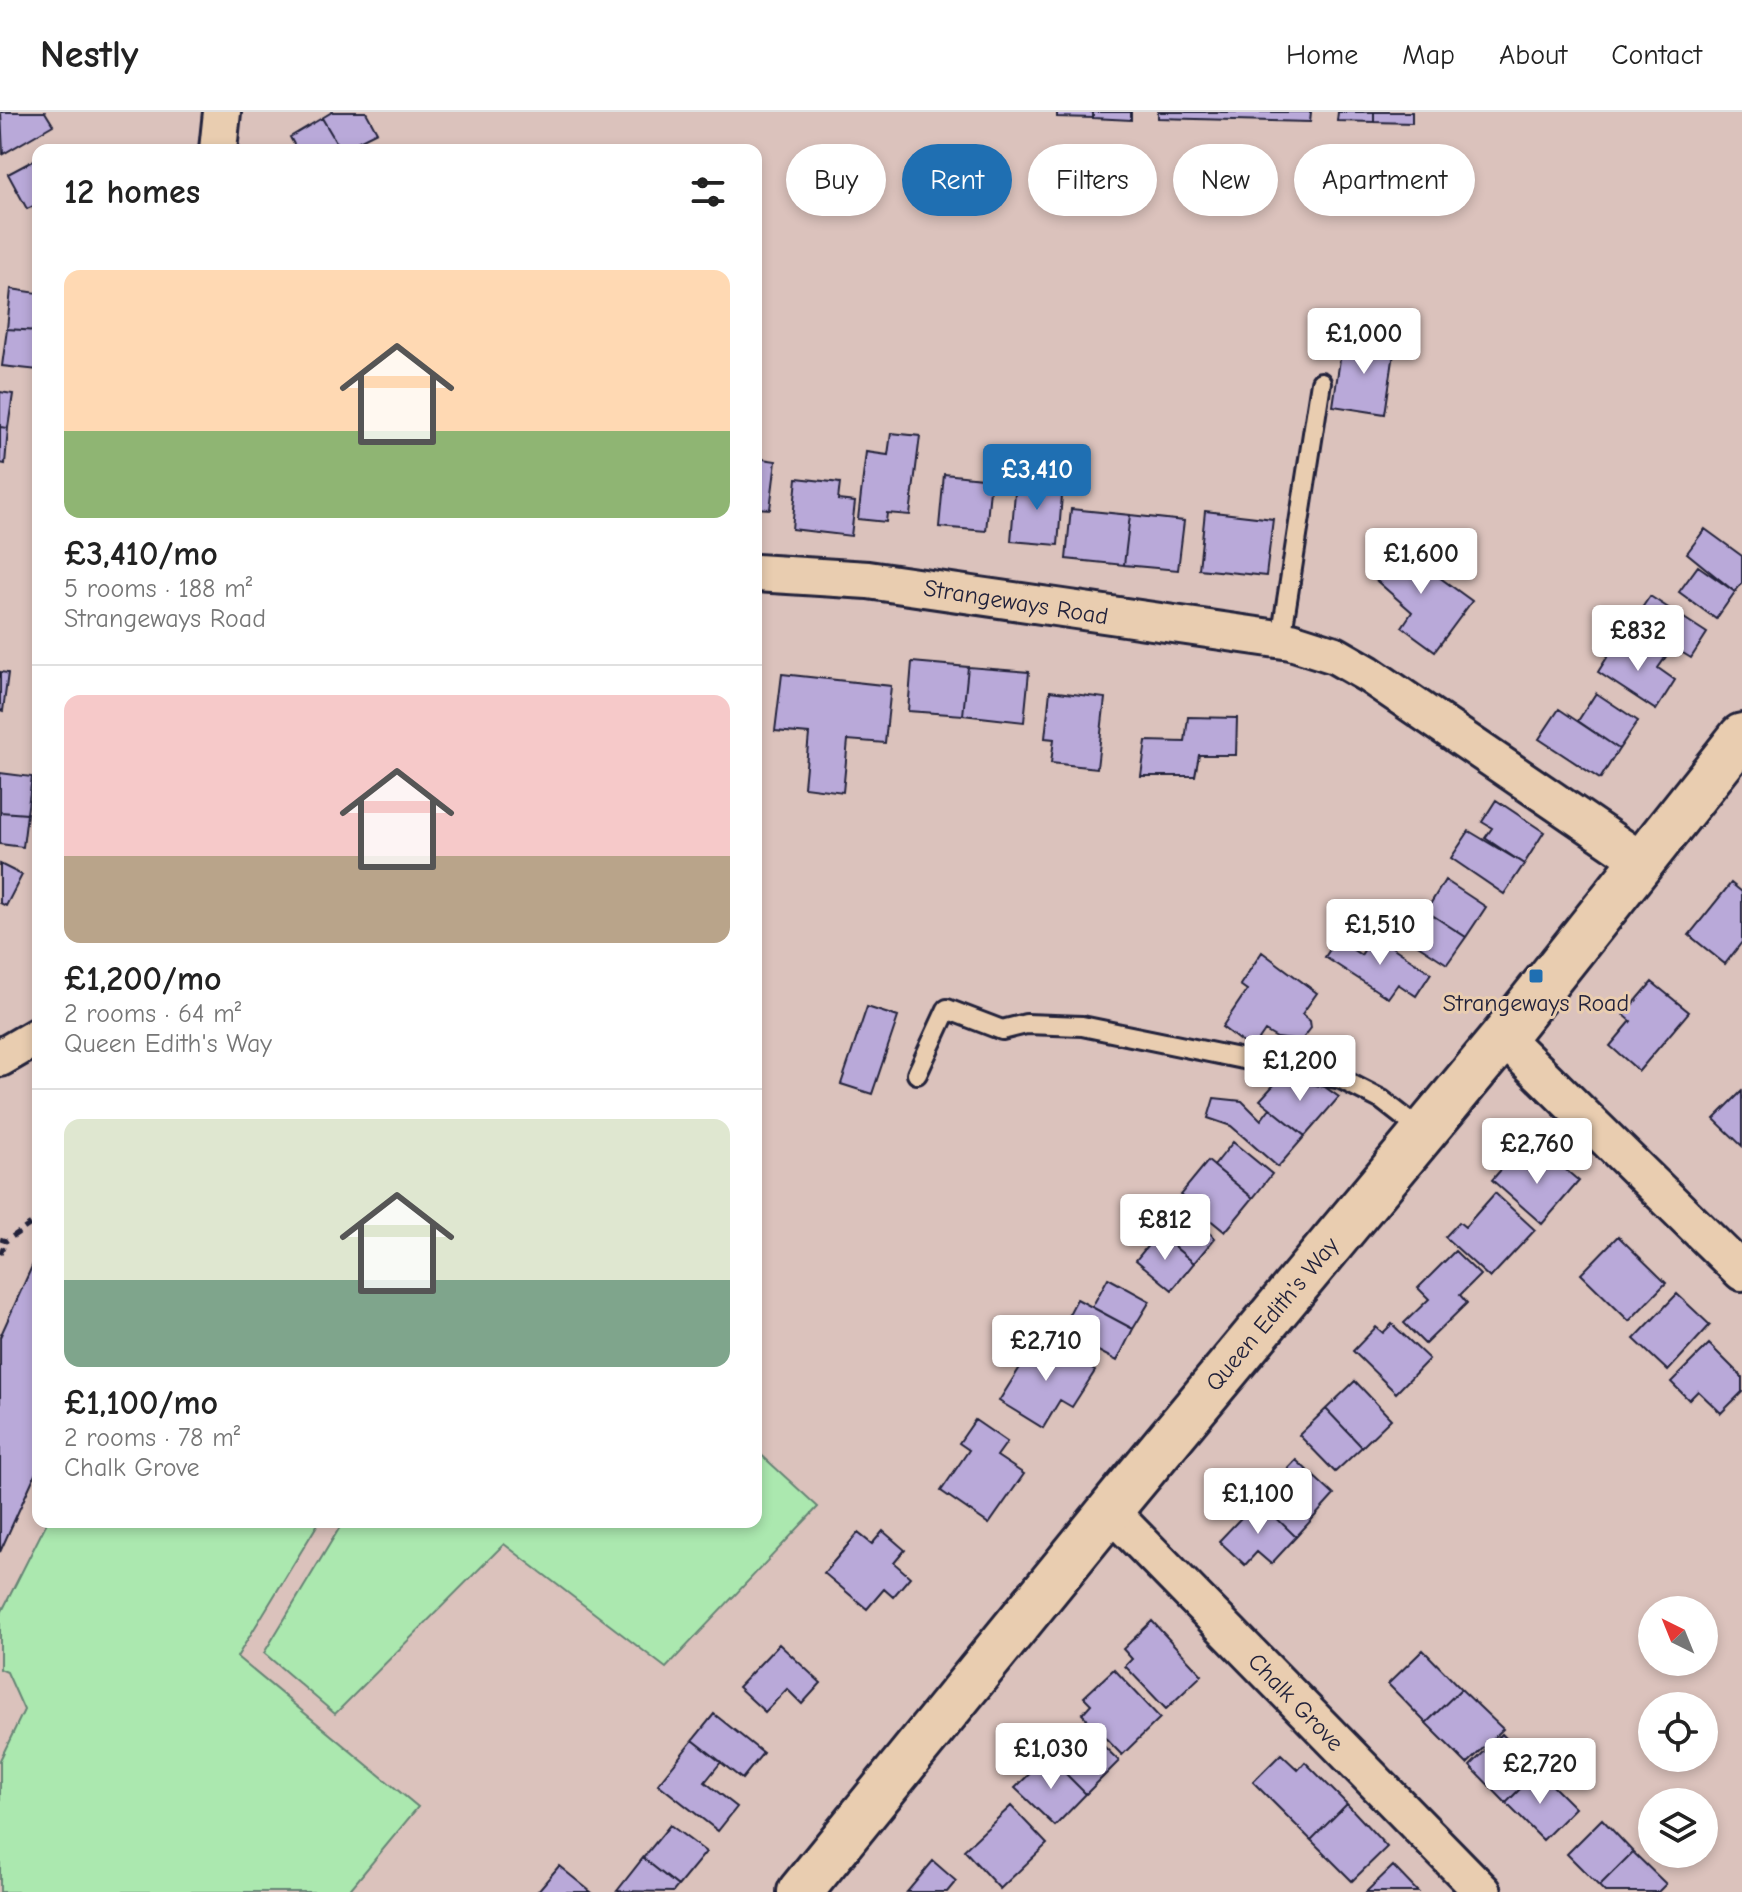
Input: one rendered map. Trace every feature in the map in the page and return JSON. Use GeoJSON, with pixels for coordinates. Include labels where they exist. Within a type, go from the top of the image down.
{"type":"FeatureCollection","features":[{"type":"Feature","properties":{"kind":"street"},"geometry":{"type":"LineString","coordinates":[[219,144],[222,112]]}},
{"type":"Feature","properties":{"kind":"street","name":"Strangeways Road"},"geometry":{"type":"LineString","coordinates":[[762,573],[868,580],[1281,639],[1335,655],[1368,674],[1642,861]]}},
{"type":"Feature","properties":{"kind":"street","name":"Queen Edith's Way"},"geometry":{"type":"LineString","coordinates":[[800,1892],[1110,1511],[1503,1037],[1742,736]]}},
{"type":"Feature","properties":{"kind":"street"},"geometry":{"type":"LineString","coordinates":[[1503,1037],[1742,1272]]}},
{"type":"Feature","properties":{"kind":"street"},"geometry":{"type":"LineString","coordinates":[[0,1058],[32,1039]]}},
{"type":"Feature","properties":{"kind":"street","name":"Chalk Grove"},"geometry":{"type":"LineString","coordinates":[[1110,1511],[1483,1892]]}},
{"type":"Feature","properties":{"kind":"lane"},"geometry":{"type":"LineString","coordinates":[[1281,639],[1321,382]]}},
{"type":"Feature","properties":{"kind":"lane"},"geometry":{"type":"LineString","coordinates":[[917,1074],[947,1009],[1002,1030],[1026,1024],[1082,1026],[1341,1079],[1382,1100],[1423,1132]]}},
{"type":"Feature","properties":{"kind":"path"},"geometry":{"type":"LineString","coordinates":[[0,1254],[3,1240],[32,1223]]}},
{"type":"Feature","properties":{"kind":"green space"},"geometry":{"type":"Polygon","coordinates":[[[762,1456],[818,1507],[666,1668],[504,1544],[335,1714],[264,1653],[339,1528],[762,1528],[762,1456]]]}},
{"type":"Feature","properties":{"kind":"green space"},"geometry":{"type":"Polygon","coordinates":[[[44,1528],[315,1528],[237,1657],[418,1807],[348,1892],[0,1892],[0,1760],[24,1710],[7,1672],[0,1669],[0,1615],[44,1528]]]}},
{"type":"Feature","properties":{"kind":"building"},"geometry":{"type":"Polygon","coordinates":[[[1,112],[45,112],[53,125],[3,154],[1,112]]]}},
{"type":"Feature","properties":{"kind":"building"},"geometry":{"type":"Polygon","coordinates":[[[332,112],[366,112],[377,132],[353,144],[337,144],[322,118],[332,112]]]}},
{"type":"Feature","properties":{"kind":"building"},"geometry":{"type":"Polygon","coordinates":[[[1057,112],[1093,112],[1093,118],[1057,117],[1057,112]]]}},
{"type":"Feature","properties":{"kind":"building"},"geometry":{"type":"Polygon","coordinates":[[[1093,112],[1131,112],[1131,120],[1093,118],[1093,112]]]}},
{"type":"Feature","properties":{"kind":"building"},"geometry":{"type":"Polygon","coordinates":[[[1158,112],[1311,112],[1310,122],[1158,118],[1158,112]]]}},
{"type":"Feature","properties":{"kind":"building"},"geometry":{"type":"Polygon","coordinates":[[[1338,112],[1374,112],[1374,122],[1337,121],[1338,112]]]}},
{"type":"Feature","properties":{"kind":"building"},"geometry":{"type":"Polygon","coordinates":[[[1374,112],[1412,112],[1412,123],[1374,122],[1374,112]]]}},
{"type":"Feature","properties":{"kind":"building"},"geometry":{"type":"Polygon","coordinates":[[[322,118],[337,144],[294,144],[290,137],[322,118]]]}},
{"type":"Feature","properties":{"kind":"building"},"geometry":{"type":"Polygon","coordinates":[[[32,161],[32,207],[27,209],[8,174],[32,161]]]}},
{"type":"Feature","properties":{"kind":"building"},"geometry":{"type":"Polygon","coordinates":[[[11,289],[32,292],[32,331],[7,329],[11,289]]]}},
{"type":"Feature","properties":{"kind":"building"},"geometry":{"type":"Polygon","coordinates":[[[7,329],[32,331],[32,369],[2,366],[7,329]]]}},
{"type":"Feature","properties":{"kind":"building"},"geometry":{"type":"Polygon","coordinates":[[[1343,339],[1395,346],[1385,414],[1333,406],[1343,339]]]}},
{"type":"Feature","properties":{"kind":"building"},"geometry":{"type":"Polygon","coordinates":[[[0,392],[13,394],[8,428],[0,427],[0,392]]]}},
{"type":"Feature","properties":{"kind":"building"},"geometry":{"type":"Polygon","coordinates":[[[0,427],[8,428],[5,464],[0,463],[0,427]]]}},
{"type":"Feature","properties":{"kind":"building"},"geometry":{"type":"Polygon","coordinates":[[[891,433],[920,436],[910,515],[887,513],[886,522],[858,519],[866,452],[888,455],[891,433]]]}},
{"type":"Feature","properties":{"kind":"building"},"geometry":{"type":"Polygon","coordinates":[[[762,459],[776,461],[770,509],[762,508],[762,459]]]}},
{"type":"Feature","properties":{"kind":"building"},"geometry":{"type":"Polygon","coordinates":[[[944,474],[991,479],[986,531],[939,527],[944,474]]]}},
{"type":"Feature","properties":{"kind":"building"},"geometry":{"type":"Polygon","coordinates":[[[797,478],[840,483],[838,500],[855,502],[851,536],[792,529],[797,478]]]}},
{"type":"Feature","properties":{"kind":"building"},"geometry":{"type":"Polygon","coordinates":[[[1016,480],[1063,483],[1058,545],[1011,541],[1016,480]]]}},
{"type":"Feature","properties":{"kind":"building"},"geometry":{"type":"Polygon","coordinates":[[[1071,509],[1130,515],[1124,565],[1066,559],[1071,509]]]}},
{"type":"Feature","properties":{"kind":"building"},"geometry":{"type":"Polygon","coordinates":[[[1205,511],[1273,519],[1266,576],[1199,569],[1205,511]]]}},
{"type":"Feature","properties":{"kind":"building"},"geometry":{"type":"Polygon","coordinates":[[[1130,515],[1184,521],[1178,570],[1124,565],[1130,515]]]}},
{"type":"Feature","properties":{"kind":"building"},"geometry":{"type":"Polygon","coordinates":[[[1705,529],[1742,556],[1742,583],[1735,592],[1687,553],[1705,529]]]}},
{"type":"Feature","properties":{"kind":"building"},"geometry":{"type":"Polygon","coordinates":[[[1392,543],[1472,601],[1435,651],[1402,627],[1412,612],[1369,574],[1392,543]]]}},
{"type":"Feature","properties":{"kind":"building"},"geometry":{"type":"Polygon","coordinates":[[[1698,566],[1735,592],[1716,619],[1679,592],[1698,566]]]}},
{"type":"Feature","properties":{"kind":"building"},"geometry":{"type":"Polygon","coordinates":[[[1650,596],[1707,633],[1691,658],[1673,647],[1665,658],[1638,641],[1646,630],[1633,621],[1650,596]]]}},
{"type":"Feature","properties":{"kind":"building"},"geometry":{"type":"Polygon","coordinates":[[[1638,641],[1665,658],[1658,668],[1675,680],[1656,710],[1598,672],[1616,643],[1631,653],[1638,641]]]}},
{"type":"Feature","properties":{"kind":"building"},"geometry":{"type":"Polygon","coordinates":[[[912,662],[968,667],[963,715],[908,711],[912,662]]]}},
{"type":"Feature","properties":{"kind":"building"},"geometry":{"type":"Polygon","coordinates":[[[968,667],[1029,672],[1024,722],[963,715],[968,667]]]}},
{"type":"Feature","properties":{"kind":"building"},"geometry":{"type":"Polygon","coordinates":[[[0,672],[8,673],[3,711],[0,710],[0,672]]]}},
{"type":"Feature","properties":{"kind":"building"},"geometry":{"type":"Polygon","coordinates":[[[782,674],[891,686],[885,743],[848,740],[843,792],[804,787],[809,734],[775,731],[782,674]]]}},
{"type":"Feature","properties":{"kind":"building"},"geometry":{"type":"Polygon","coordinates":[[[1050,691],[1105,698],[1097,768],[1051,763],[1054,739],[1045,738],[1050,691]]]}},
{"type":"Feature","properties":{"kind":"building"},"geometry":{"type":"Polygon","coordinates":[[[1596,693],[1638,721],[1619,749],[1578,721],[1596,693]]]}},
{"type":"Feature","properties":{"kind":"building"},"geometry":{"type":"Polygon","coordinates":[[[1559,709],[1619,749],[1600,779],[1539,739],[1559,709]]]}},
{"type":"Feature","properties":{"kind":"building"},"geometry":{"type":"Polygon","coordinates":[[[1188,717],[1237,718],[1236,755],[1199,755],[1195,776],[1141,776],[1146,741],[1185,742],[1188,717]]]}},
{"type":"Feature","properties":{"kind":"building"},"geometry":{"type":"Polygon","coordinates":[[[0,773],[32,777],[27,814],[0,812],[0,773]]]}},
{"type":"Feature","properties":{"kind":"building"},"geometry":{"type":"Polygon","coordinates":[[[1496,800],[1544,832],[1524,864],[1485,838],[1492,828],[1482,822],[1496,800]]]}},
{"type":"Feature","properties":{"kind":"building"},"geometry":{"type":"Polygon","coordinates":[[[0,812],[27,814],[23,847],[0,844],[0,812]]]}},
{"type":"Feature","properties":{"kind":"building"},"geometry":{"type":"Polygon","coordinates":[[[1469,831],[1524,864],[1504,894],[1451,858],[1469,831]]]}},
{"type":"Feature","properties":{"kind":"building"},"geometry":{"type":"Polygon","coordinates":[[[0,864],[22,875],[6,906],[0,903],[0,864]]]}},
{"type":"Feature","properties":{"kind":"building"},"geometry":{"type":"Polygon","coordinates":[[[1445,880],[1486,907],[1466,937],[1426,911],[1445,880]]]}},
{"type":"Feature","properties":{"kind":"building"},"geometry":{"type":"Polygon","coordinates":[[[1731,883],[1742,892],[1742,942],[1725,964],[1689,935],[1731,883]]]}},
{"type":"Feature","properties":{"kind":"building"},"geometry":{"type":"Polygon","coordinates":[[[1426,911],[1466,937],[1447,964],[1407,938],[1426,911]]]}},
{"type":"Feature","properties":{"kind":"building"},"geometry":{"type":"Polygon","coordinates":[[[1374,935],[1431,973],[1416,996],[1398,984],[1388,998],[1325,957],[1337,939],[1361,955],[1374,935]]]}},
{"type":"Feature","properties":{"kind":"building"},"geometry":{"type":"Polygon","coordinates":[[[1262,952],[1317,993],[1302,1014],[1310,1021],[1311,1028],[1301,1041],[1277,1038],[1265,1031],[1252,1050],[1222,1027],[1247,990],[1240,985],[1262,952]]]}},
{"type":"Feature","properties":{"kind":"building"},"geometry":{"type":"Polygon","coordinates":[[[1652,982],[1689,1012],[1639,1071],[1610,1046],[1631,1021],[1624,1015],[1652,982]]]}},
{"type":"Feature","properties":{"kind":"building"},"geometry":{"type":"Polygon","coordinates":[[[867,1007],[898,1017],[872,1094],[841,1084],[867,1007]]]}},
{"type":"Feature","properties":{"kind":"building"},"geometry":{"type":"Polygon","coordinates":[[[1283,1075],[1303,1091],[1312,1078],[1339,1097],[1305,1136],[1260,1100],[1283,1075]]]}},
{"type":"Feature","properties":{"kind":"building"},"geometry":{"type":"Polygon","coordinates":[[[1742,1091],[1742,1146],[1714,1119],[1742,1091]]]}},
{"type":"Feature","properties":{"kind":"building"},"geometry":{"type":"Polygon","coordinates":[[[1214,1098],[1242,1101],[1261,1120],[1270,1108],[1305,1136],[1278,1167],[1231,1126],[1208,1118],[1214,1098]]]}},
{"type":"Feature","properties":{"kind":"building"},"geometry":{"type":"Polygon","coordinates":[[[1233,1142],[1272,1174],[1253,1198],[1214,1166],[1233,1142]]]}},
{"type":"Feature","properties":{"kind":"building"},"geometry":{"type":"Polygon","coordinates":[[[1546,1153],[1579,1181],[1542,1224],[1492,1180],[1512,1157],[1530,1172],[1546,1153]]]}},
{"type":"Feature","properties":{"kind":"building"},"geometry":{"type":"Polygon","coordinates":[[[1208,1161],[1253,1198],[1225,1232],[1180,1195],[1208,1161]]]}},
{"type":"Feature","properties":{"kind":"building"},"geometry":{"type":"Polygon","coordinates":[[[1495,1193],[1535,1230],[1490,1278],[1445,1237],[1459,1222],[1465,1227],[1495,1193]]]}},
{"type":"Feature","properties":{"kind":"building"},"geometry":{"type":"Polygon","coordinates":[[[1179,1207],[1215,1238],[1194,1263],[1158,1233],[1179,1207]]]}},
{"type":"Feature","properties":{"kind":"building"},"geometry":{"type":"Polygon","coordinates":[[[1158,1233],[1194,1263],[1172,1290],[1136,1260],[1158,1233]]]}},
{"type":"Feature","properties":{"kind":"building"},"geometry":{"type":"Polygon","coordinates":[[[1618,1236],[1666,1283],[1629,1321],[1581,1274],[1618,1236]]]}},
{"type":"Feature","properties":{"kind":"building"},"geometry":{"type":"Polygon","coordinates":[[[1455,1251],[1480,1275],[1460,1295],[1467,1303],[1425,1344],[1404,1323],[1429,1299],[1418,1288],[1455,1251]]]}},
{"type":"Feature","properties":{"kind":"building"},"geometry":{"type":"Polygon","coordinates":[[[32,1266],[32,1481],[0,1552],[0,1337],[32,1266]]]}},
{"type":"Feature","properties":{"kind":"building"},"geometry":{"type":"Polygon","coordinates":[[[1108,1278],[1150,1301],[1133,1329],[1092,1307],[1108,1278]]]}},
{"type":"Feature","properties":{"kind":"building"},"geometry":{"type":"Polygon","coordinates":[[[1677,1294],[1710,1325],[1668,1371],[1634,1339],[1677,1294]]]}},
{"type":"Feature","properties":{"kind":"building"},"geometry":{"type":"Polygon","coordinates":[[[1077,1299],[1133,1329],[1117,1361],[1060,1331],[1077,1299]]]}},
{"type":"Feature","properties":{"kind":"building"},"geometry":{"type":"Polygon","coordinates":[[[1392,1324],[1429,1359],[1396,1393],[1353,1351],[1376,1327],[1383,1333],[1392,1324]]]}},
{"type":"Feature","properties":{"kind":"building"},"geometry":{"type":"Polygon","coordinates":[[[1039,1337],[1095,1371],[1072,1407],[1060,1400],[1043,1428],[999,1401],[1039,1337]]]}},
{"type":"Feature","properties":{"kind":"building"},"geometry":{"type":"Polygon","coordinates":[[[1709,1344],[1742,1377],[1742,1392],[1721,1413],[1698,1391],[1689,1400],[1671,1382],[1709,1344]]]}},
{"type":"Feature","properties":{"kind":"building"},"geometry":{"type":"Polygon","coordinates":[[[1355,1381],[1391,1419],[1362,1447],[1326,1409],[1355,1381]]]}},
{"type":"Feature","properties":{"kind":"building"},"geometry":{"type":"Polygon","coordinates":[[[1326,1409],[1362,1447],[1335,1472],[1299,1435],[1326,1409]]]}},
{"type":"Feature","properties":{"kind":"building"},"geometry":{"type":"Polygon","coordinates":[[[975,1420],[1007,1442],[997,1456],[1024,1474],[989,1524],[941,1491],[969,1450],[959,1443],[975,1420]]]}},
{"type":"Feature","properties":{"kind":"building"},"geometry":{"type":"Polygon","coordinates":[[[1296,1460],[1334,1495],[1296,1537],[1258,1500],[1296,1460]]]}},
{"type":"Feature","properties":{"kind":"building"},"geometry":{"type":"Polygon","coordinates":[[[1258,1500],[1296,1537],[1271,1564],[1257,1552],[1245,1565],[1219,1541],[1258,1500]]]}},
{"type":"Feature","properties":{"kind":"building"},"geometry":{"type":"Polygon","coordinates":[[[883,1531],[905,1550],[894,1563],[910,1577],[893,1597],[884,1589],[867,1609],[824,1573],[858,1533],[872,1544],[883,1531]]]}},
{"type":"Feature","properties":{"kind":"building"},"geometry":{"type":"Polygon","coordinates":[[[1152,1621],[1202,1675],[1166,1709],[1125,1666],[1132,1659],[1123,1649],[1152,1621]]]}},
{"type":"Feature","properties":{"kind":"building"},"geometry":{"type":"Polygon","coordinates":[[[779,1644],[821,1683],[802,1704],[787,1689],[765,1712],[738,1687],[779,1644]]]}},
{"type":"Feature","properties":{"kind":"building"},"geometry":{"type":"Polygon","coordinates":[[[1423,1650],[1461,1689],[1426,1723],[1388,1684],[1423,1650]]]}},
{"type":"Feature","properties":{"kind":"building"},"geometry":{"type":"Polygon","coordinates":[[[1114,1669],[1160,1718],[1122,1755],[1082,1714],[1091,1704],[1084,1697],[1114,1669]]]}},
{"type":"Feature","properties":{"kind":"building"},"geometry":{"type":"Polygon","coordinates":[[[1461,1689],[1503,1729],[1467,1764],[1426,1723],[1461,1689]]]}},
{"type":"Feature","properties":{"kind":"building"},"geometry":{"type":"Polygon","coordinates":[[[714,1714],[763,1753],[742,1779],[693,1740],[714,1714]]]}},
{"type":"Feature","properties":{"kind":"building"},"geometry":{"type":"Polygon","coordinates":[[[1080,1723],[1119,1761],[1086,1794],[1048,1756],[1080,1723]]]}},
{"type":"Feature","properties":{"kind":"building"},"geometry":{"type":"Polygon","coordinates":[[[1502,1734],[1538,1771],[1506,1803],[1470,1766],[1502,1734]]]}},
{"type":"Feature","properties":{"kind":"building"},"geometry":{"type":"Polygon","coordinates":[[[693,1740],[721,1762],[705,1782],[737,1807],[718,1831],[658,1784],[693,1740]]]}},
{"type":"Feature","properties":{"kind":"building"},"geometry":{"type":"Polygon","coordinates":[[[1281,1754],[1298,1770],[1305,1762],[1347,1804],[1311,1840],[1253,1782],[1281,1754]]]}},
{"type":"Feature","properties":{"kind":"building"},"geometry":{"type":"Polygon","coordinates":[[[1048,1756],[1086,1794],[1055,1826],[1015,1788],[1048,1756]]]}},
{"type":"Feature","properties":{"kind":"building"},"geometry":{"type":"Polygon","coordinates":[[[1538,1771],[1575,1808],[1543,1840],[1506,1803],[1538,1771]]]}},
{"type":"Feature","properties":{"kind":"building"},"geometry":{"type":"Polygon","coordinates":[[[1347,1804],[1387,1847],[1352,1881],[1311,1840],[1347,1804]]]}},
{"type":"Feature","properties":{"kind":"building"},"geometry":{"type":"Polygon","coordinates":[[[1011,1806],[1047,1844],[1000,1889],[964,1850],[1011,1806]]]}},
{"type":"Feature","properties":{"kind":"building"},"geometry":{"type":"Polygon","coordinates":[[[1602,1819],[1633,1852],[1599,1886],[1567,1854],[1602,1819]]]}},
{"type":"Feature","properties":{"kind":"building"},"geometry":{"type":"Polygon","coordinates":[[[670,1825],[706,1852],[678,1886],[643,1858],[670,1825]]]}},
{"type":"Feature","properties":{"kind":"building"},"geometry":{"type":"Polygon","coordinates":[[[1633,1852],[1638,1857],[1638,1868],[1650,1868],[1666,1884],[1658,1892],[1605,1892],[1599,1886],[1633,1852]]]}},
{"type":"Feature","properties":{"kind":"building"},"geometry":{"type":"Polygon","coordinates":[[[643,1858],[678,1886],[673,1892],[617,1891],[643,1858]]]}},
{"type":"Feature","properties":{"kind":"building"},"geometry":{"type":"Polygon","coordinates":[[[933,1861],[956,1881],[947,1892],[907,1892],[933,1861]]]}},
{"type":"Feature","properties":{"kind":"building"},"geometry":{"type":"Polygon","coordinates":[[[559,1866],[591,1892],[537,1892],[559,1866]]]}},
{"type":"Feature","properties":{"kind":"building"},"geometry":{"type":"Polygon","coordinates":[[[1393,1866],[1418,1892],[1366,1892],[1393,1866]]]}},
{"type":"Feature","properties":{"kind":"place","name":"Strangeways Road"},"geometry":{"type":"Point","coordinates":[1536,976]}}]}
